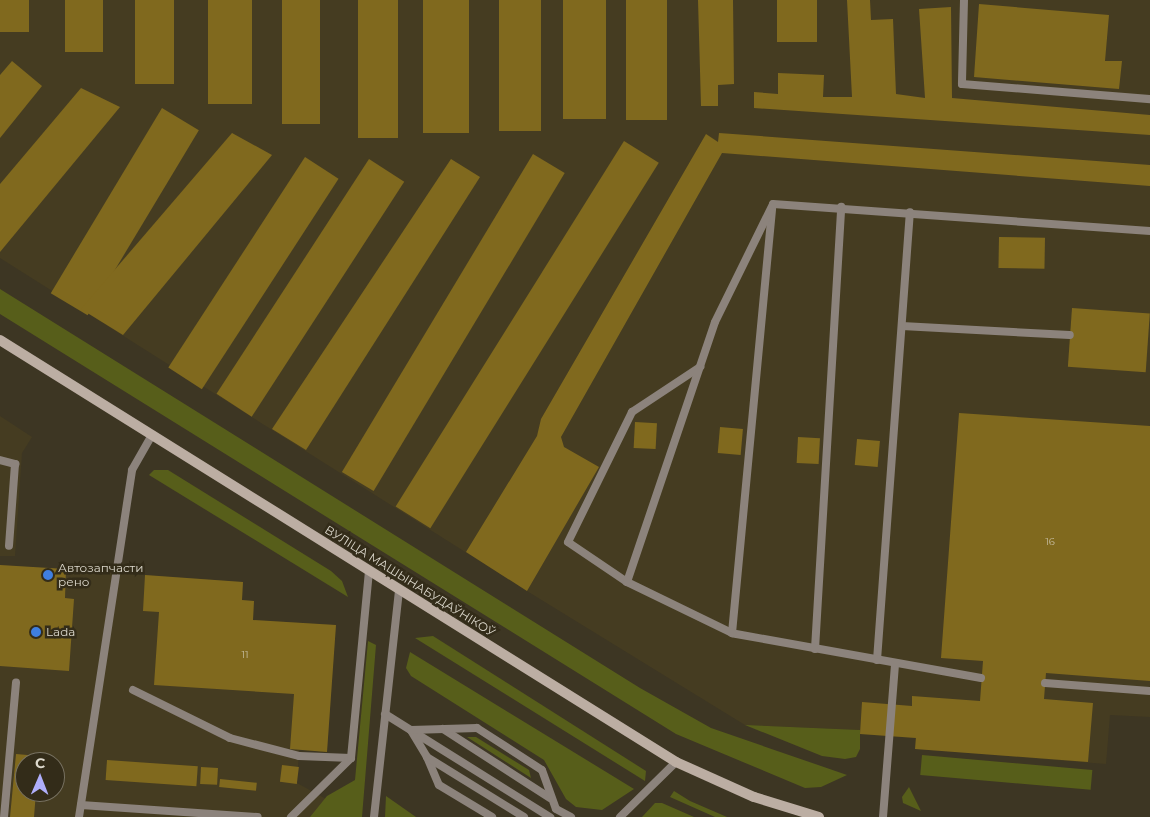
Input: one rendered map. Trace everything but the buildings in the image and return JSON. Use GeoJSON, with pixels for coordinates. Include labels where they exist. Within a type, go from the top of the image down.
{"type":"FeatureCollection","features":[{"type":"Feature","properties":{"kind":"main road","name":"ВУЛІЦА МАШЫНАБУДАЎНІКОЎ"},"geometry":{"type":"LineString","coordinates":[[0,340],[676,762],[754,797],[819,817]]}},
{"type":"Feature","properties":{"kind":"lane"},"geometry":{"type":"LineString","coordinates":[[964,0],[962,84],[1150,98]]}},
{"type":"Feature","properties":{"kind":"lane"},"geometry":{"type":"LineString","coordinates":[[773,204],[841,207],[1150,231]]}},
{"type":"Feature","properties":{"kind":"lane"},"geometry":{"type":"LineString","coordinates":[[627,582],[715,322],[773,204]]}},
{"type":"Feature","properties":{"kind":"lane"},"geometry":{"type":"LineString","coordinates":[[732,633],[773,204]]}},
{"type":"Feature","properties":{"kind":"lane"},"geometry":{"type":"LineString","coordinates":[[815,649],[841,207]]}},
{"type":"Feature","properties":{"kind":"lane"},"geometry":{"type":"LineString","coordinates":[[877,660],[910,212]]}},
{"type":"Feature","properties":{"kind":"lane"},"geometry":{"type":"LineString","coordinates":[[902,326],[1070,336]]}},
{"type":"Feature","properties":{"kind":"lane"},"geometry":{"type":"LineString","coordinates":[[700,368],[632,412],[568,542],[627,582],[732,633],[982,678]]}},
{"type":"Feature","properties":{"kind":"lane"},"geometry":{"type":"LineString","coordinates":[[79,817],[132,470],[152,435]]}},
{"type":"Feature","properties":{"kind":"lane"},"geometry":{"type":"LineString","coordinates":[[0,460],[15,464],[9,546]]}},
{"type":"Feature","properties":{"kind":"lane"},"geometry":{"type":"LineString","coordinates":[[291,817],[351,758],[369,570]]}},
{"type":"Feature","properties":{"kind":"lane"},"geometry":{"type":"LineString","coordinates":[[374,817],[399,589]]}},
{"type":"Feature","properties":{"kind":"lane"},"geometry":{"type":"LineString","coordinates":[[883,817],[895,663]]}},
{"type":"Feature","properties":{"kind":"lane"},"geometry":{"type":"LineString","coordinates":[[4,817],[16,683]]}},
{"type":"Feature","properties":{"kind":"lane"},"geometry":{"type":"LineString","coordinates":[[1046,684],[1150,691]]}},
{"type":"Feature","properties":{"kind":"lane"},"geometry":{"type":"LineString","coordinates":[[133,690],[230,738],[299,756],[351,758]]}},
{"type":"Feature","properties":{"kind":"lane"},"geometry":{"type":"LineString","coordinates":[[385,714],[550,817]]}},
{"type":"Feature","properties":{"kind":"lane"},"geometry":{"type":"LineString","coordinates":[[411,730],[477,728],[542,770],[550,798],[556,809],[571,817]]}},
{"type":"Feature","properties":{"kind":"lane"},"geometry":{"type":"LineString","coordinates":[[443,729],[550,798]]}},
{"type":"Feature","properties":{"kind":"lane"},"geometry":{"type":"LineString","coordinates":[[411,730],[427,757],[439,785],[492,817]]}},
{"type":"Feature","properties":{"kind":"lane"},"geometry":{"type":"LineString","coordinates":[[427,757],[524,817]]}},
{"type":"Feature","properties":{"kind":"lane"},"geometry":{"type":"LineString","coordinates":[[620,817],[676,762]]}},
{"type":"Feature","properties":{"kind":"lane"},"geometry":{"type":"LineString","coordinates":[[81,805],[122,813],[258,817]]}},
{"type":"Feature","properties":{"kind":"shaded area"},"geometry":{"type":"Polygon","coordinates":[[[0,0],[1150,0],[1150,717],[1110,715],[1106,764],[915,749],[915,738],[860,734],[859,730],[745,725],[527,591],[0,258],[0,0]]]}},
{"type":"Feature","properties":{"kind":"shaded area"},"geometry":{"type":"Polygon","coordinates":[[[0,416],[32,437],[22,453],[15,556],[0,556],[0,416]]]}},
{"type":"Feature","properties":{"kind":"shaded area"},"geometry":{"type":"Polygon","coordinates":[[[0,565],[243,582],[242,600],[254,601],[253,620],[336,625],[327,752],[299,750],[297,783],[359,817],[0,817],[0,565]]]}},
{"type":"Feature","properties":{"kind":"green space"},"geometry":{"type":"Polygon","coordinates":[[[0,289],[640,688],[711,728],[847,775],[821,787],[805,788],[676,734],[0,314],[0,289]]]}},
{"type":"Feature","properties":{"kind":"green space"},"geometry":{"type":"Polygon","coordinates":[[[154,470],[168,470],[331,571],[342,581],[348,597],[149,475],[154,470]]]}},
{"type":"Feature","properties":{"kind":"green space"},"geometry":{"type":"Polygon","coordinates":[[[433,636],[646,771],[645,781],[415,638],[433,636]]]}},
{"type":"Feature","properties":{"kind":"green space"},"geometry":{"type":"Polygon","coordinates":[[[368,641],[376,645],[362,817],[310,817],[327,796],[355,780],[368,641]]]}},
{"type":"Feature","properties":{"kind":"green space"},"geometry":{"type":"Polygon","coordinates":[[[410,652],[634,789],[602,810],[576,807],[566,799],[544,760],[411,676],[406,668],[410,652]]]}},
{"type":"Feature","properties":{"kind":"green space"},"geometry":{"type":"Polygon","coordinates":[[[745,725],[860,730],[860,749],[856,757],[845,759],[822,756],[745,725]]]}},
{"type":"Feature","properties":{"kind":"green space"},"geometry":{"type":"Polygon","coordinates":[[[467,737],[476,737],[529,770],[531,778],[467,737]]]}},
{"type":"Feature","properties":{"kind":"green space"},"geometry":{"type":"Polygon","coordinates":[[[922,755],[1092,770],[1091,790],[920,775],[922,755]]]}},
{"type":"Feature","properties":{"kind":"green space"},"geometry":{"type":"Polygon","coordinates":[[[909,787],[921,811],[903,803],[902,797],[909,787]]]}},
{"type":"Feature","properties":{"kind":"green space"},"geometry":{"type":"Polygon","coordinates":[[[674,791],[690,801],[727,817],[715,817],[670,797],[674,791]]]}},
{"type":"Feature","properties":{"kind":"green space"},"geometry":{"type":"Polygon","coordinates":[[[386,796],[416,817],[385,817],[386,796]]]}},
{"type":"Feature","properties":{"kind":"green space"},"geometry":{"type":"Polygon","coordinates":[[[655,803],[662,803],[694,817],[642,817],[655,803]]]}},
{"type":"Feature","properties":{"kind":"place","name":"Автозапчасти рено"},"geometry":{"type":"Point","coordinates":[48,575]}},
{"type":"Feature","properties":{"kind":"place","name":"Lada"},"geometry":{"type":"Point","coordinates":[36,632]}}]}
